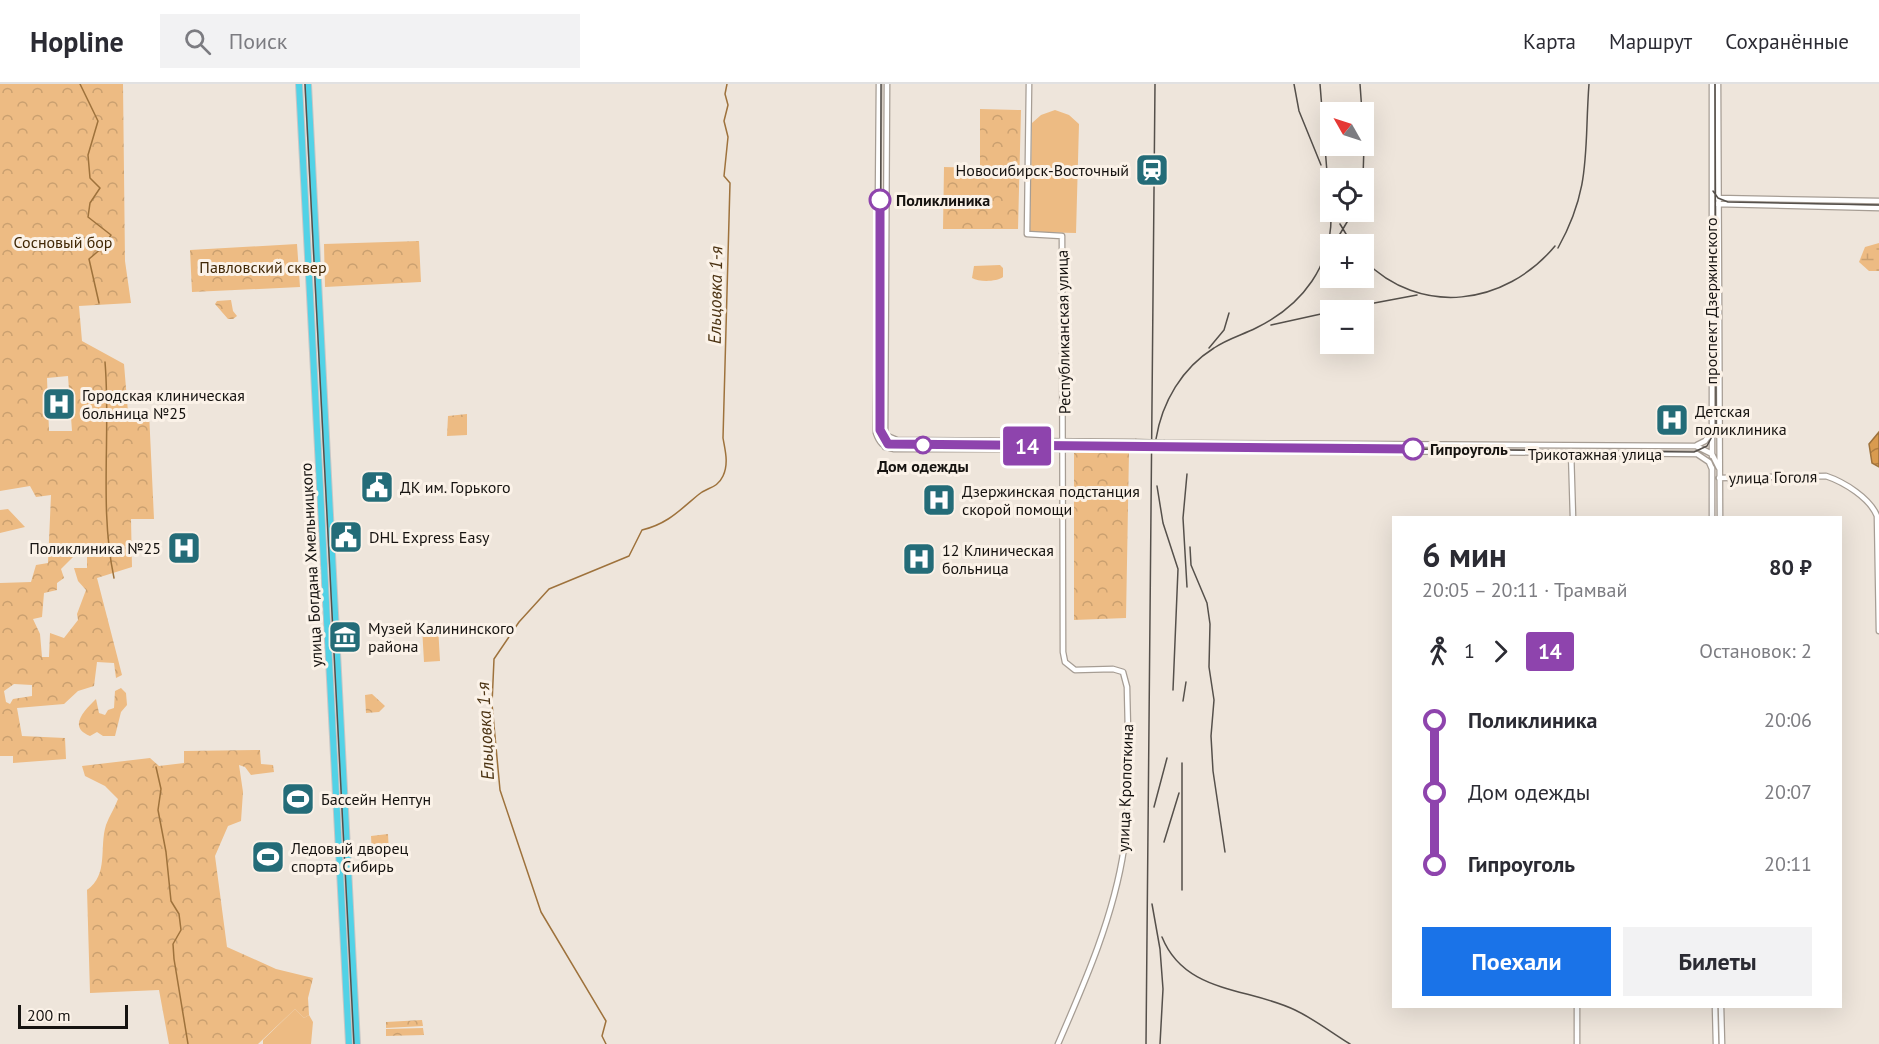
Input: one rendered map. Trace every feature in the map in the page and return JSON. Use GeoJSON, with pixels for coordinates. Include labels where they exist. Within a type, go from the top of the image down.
{"type":"FeatureCollection","features":[{"type":"Feature","properties":{"kind":"highway","name":"улица Богдана Хмельницкого"},"geometry":{"type":"LineString","coordinates":[[299,84],[349,1044]]}},
{"type":"Feature","properties":{"kind":"highway","name":"улица Богдана Хмельницкого"},"geometry":{"type":"LineString","coordinates":[[308,84],[357,1044]]}},
{"type":"Feature","properties":{"kind":"main road"},"geometry":{"type":"LineString","coordinates":[[879,84],[876,426],[878,438],[884,446]]}},
{"type":"Feature","properties":{"kind":"main road"},"geometry":{"type":"LineString","coordinates":[[884,446],[887,84]]}},
{"type":"Feature","properties":{"kind":"main road","name":"Республиканская улица"},"geometry":{"type":"LineString","coordinates":[[1029,84],[1027,234],[1062,236],[1065,449],[1062,647],[1065,662],[1081,671]]}},
{"type":"Feature","properties":{"kind":"main road","name":"проспект Дзержинского"},"geometry":{"type":"LineString","coordinates":[[1712,84],[1712,516]]}},
{"type":"Feature","properties":{"kind":"main road","name":"проспект Дзержинского"},"geometry":{"type":"LineString","coordinates":[[1718,84],[1720,516]]}},
{"type":"Feature","properties":{"kind":"main road"},"geometry":{"type":"LineString","coordinates":[[1711,198],[1879,201]]}},
{"type":"Feature","properties":{"kind":"main road"},"geometry":{"type":"LineString","coordinates":[[1712,204],[1879,208]]}},
{"type":"Feature","properties":{"kind":"main road","name":"Трикотажная улица"},"geometry":{"type":"LineString","coordinates":[[876,426],[884,430],[893,440],[1696,446],[1706,449]]}},
{"type":"Feature","properties":{"kind":"main road"},"geometry":{"type":"LineString","coordinates":[[1697,454],[1712,444],[1719,429]]}},
{"type":"Feature","properties":{"kind":"main road"},"geometry":{"type":"LineString","coordinates":[[1696,446],[1706,441],[1711,431]]}},
{"type":"Feature","properties":{"kind":"main road"},"geometry":{"type":"LineString","coordinates":[[982,441],[979,446],[983,449]]}},
{"type":"Feature","properties":{"kind":"main road"},"geometry":{"type":"LineString","coordinates":[[1569,445],[1573,516]]}},
{"type":"Feature","properties":{"kind":"main road","name":"Трикотажная улица"},"geometry":{"type":"LineString","coordinates":[[884,446],[983,449],[1697,454]]}},
{"type":"Feature","properties":{"kind":"main road"},"geometry":{"type":"LineString","coordinates":[[1706,449],[1712,454],[1719,468]]}},
{"type":"Feature","properties":{"kind":"main road"},"geometry":{"type":"LineString","coordinates":[[1697,454],[1704,457],[1712,469]]}},
{"type":"Feature","properties":{"kind":"main road","name":"улица Гоголя"},"geometry":{"type":"LineString","coordinates":[[1719,478],[1826,476],[1834,479],[1869,504],[1877,516],[1879,631]]}},
{"type":"Feature","properties":{"kind":"main road","name":"улица Кропоткина"},"geometry":{"type":"LineString","coordinates":[[1058,1044],[1085,981],[1104,926],[1120,866],[1126,828],[1127,679],[1119,670],[1081,671]]}},
{"type":"Feature","properties":{"kind":"main road"},"geometry":{"type":"LineString","coordinates":[[1577,1008],[1578,1044]]}},
{"type":"Feature","properties":{"kind":"main road"},"geometry":{"type":"LineString","coordinates":[[1715,1008],[1716,1044]]}},
{"type":"Feature","properties":{"kind":"main road"},"geometry":{"type":"LineString","coordinates":[[1721,1008],[1722,1044]]}},
{"type":"Feature","properties":{"kind":"green space","name":"Сосновый бор"},"geometry":{"type":"Polygon","coordinates":[[[0,84],[123,84],[125,261],[131,303],[79,306],[82,341],[124,364],[128,412],[149,412],[154,519],[131,519],[132,567],[97,578],[122,675],[116,678],[114,663],[97,662],[94,686],[78,691],[64,704],[17,708],[22,736],[65,738],[66,759],[13,763],[13,756],[0,756],[0,583],[31,582],[36,565],[48,563],[51,495],[36,497],[30,486],[0,491],[0,84]],[[68,376],[47,378],[49,431],[72,431],[68,376]],[[87,549],[77,553],[61,569],[64,578],[57,583],[57,590],[44,593],[42,617],[33,619],[40,634],[42,657],[49,657],[50,633],[64,638],[78,620],[77,614],[86,590],[78,581],[74,568],[87,568],[87,549]],[[14,684],[4,691],[6,702],[10,704],[13,699],[32,696],[32,685],[14,684]]]}},
{"type":"Feature","properties":{"kind":"green space"},"geometry":{"type":"Polygon","coordinates":[[[980,109],[1021,110],[1018,229],[943,229],[944,167],[980,168],[980,109]]]}},
{"type":"Feature","properties":{"kind":"green space"},"geometry":{"type":"Polygon","coordinates":[[[1055,110],[1069,115],[1079,124],[1076,233],[1030,232],[1032,123],[1041,115],[1055,110]]]}},
{"type":"Feature","properties":{"kind":"green space","name":"Павловский сквер"},"geometry":{"type":"Polygon","coordinates":[[[419,241],[421,282],[325,287],[324,244],[419,241]]]}},
{"type":"Feature","properties":{"kind":"green space"},"geometry":{"type":"Polygon","coordinates":[[[1879,243],[1879,271],[1869,271],[1859,262],[1865,247],[1879,243]]]}},
{"type":"Feature","properties":{"kind":"green space","name":"Павловский сквер"},"geometry":{"type":"Polygon","coordinates":[[[297,244],[300,287],[192,292],[190,250],[297,244]]]}},
{"type":"Feature","properties":{"kind":"green space"},"geometry":{"type":"Polygon","coordinates":[[[1000,265],[1003,268],[1003,277],[1000,279],[987,281],[972,278],[974,266],[1000,265]]]}},
{"type":"Feature","properties":{"kind":"green space"},"geometry":{"type":"Polygon","coordinates":[[[231,300],[233,311],[237,316],[228,319],[215,304],[217,301],[231,300]]]}},
{"type":"Feature","properties":{"kind":"green space"},"geometry":{"type":"Polygon","coordinates":[[[467,414],[467,435],[447,436],[448,416],[467,414]]]}},
{"type":"Feature","properties":{"kind":"green space"},"geometry":{"type":"Polygon","coordinates":[[[1129,452],[1126,618],[1074,620],[1074,453],[1129,452]]]}},
{"type":"Feature","properties":{"kind":"green space"},"geometry":{"type":"Polygon","coordinates":[[[8,509],[25,527],[0,533],[0,510],[8,509]]]}},
{"type":"Feature","properties":{"kind":"green space"},"geometry":{"type":"Polygon","coordinates":[[[438,626],[440,661],[424,662],[422,627],[438,626]]]}},
{"type":"Feature","properties":{"kind":"green space"},"geometry":{"type":"Polygon","coordinates":[[[121,688],[126,693],[127,705],[121,712],[115,736],[103,736],[97,732],[90,736],[83,732],[79,723],[87,708],[96,699],[99,713],[105,715],[108,710],[114,708],[115,691],[121,688]]]}},
{"type":"Feature","properties":{"kind":"green space"},"geometry":{"type":"Polygon","coordinates":[[[372,694],[385,706],[379,712],[366,713],[365,695],[372,694]]]}},
{"type":"Feature","properties":{"kind":"green space"},"geometry":{"type":"Polygon","coordinates":[[[260,750],[261,764],[273,765],[274,772],[251,775],[245,767],[239,765],[243,792],[241,821],[228,826],[215,856],[227,947],[276,969],[313,978],[308,998],[309,1015],[304,1018],[295,1009],[258,1044],[169,1044],[159,990],[90,993],[87,890],[94,884],[101,869],[104,833],[118,799],[105,786],[85,776],[82,766],[150,758],[159,766],[184,763],[184,751],[260,750]]]}},
{"type":"Feature","properties":{"kind":"green space"},"geometry":{"type":"Polygon","coordinates":[[[388,834],[389,854],[372,855],[371,836],[388,834]]]}},
{"type":"Feature","properties":{"kind":"green space"},"geometry":{"type":"Polygon","coordinates":[[[295,1009],[304,1018],[309,1015],[313,1022],[311,1044],[263,1044],[263,1040],[295,1009]]]}},
{"type":"Feature","properties":{"kind":"green space"},"geometry":{"type":"Polygon","coordinates":[[[422,1020],[423,1026],[386,1028],[386,1022],[422,1020]]]}},
{"type":"Feature","properties":{"kind":"green space"},"geometry":{"type":"Polygon","coordinates":[[[423,1028],[424,1035],[386,1036],[386,1029],[423,1028]]]}},
{"type":"Feature","properties":{"kind":"water"},"geometry":{"type":"Polygon","coordinates":[[[1879,432],[1879,467],[1872,463],[1869,444],[1879,432]]]}},
{"type":"Feature","properties":{"kind":"waterway"},"geometry":{"type":"LineString","coordinates":[[80,84],[98,121],[88,155],[90,178],[100,188],[90,203],[88,217],[111,235],[103,247],[89,259],[99,303]]}},
{"type":"Feature","properties":{"kind":"waterway","name":"Ельцовка 1-я"},"geometry":{"type":"LineString","coordinates":[[606,1044],[602,1036],[606,1021],[541,912],[500,790],[492,704],[494,659],[519,622],[549,589],[629,556],[642,530],[672,516],[701,492],[715,486],[723,476],[726,461],[723,438],[730,183],[724,176],[728,137],[724,121],[728,105],[725,94],[727,84]]}},
{"type":"Feature","properties":{"kind":"waterway"},"geometry":{"type":"LineString","coordinates":[[105,362],[107,524],[114,578]]}},
{"type":"Feature","properties":{"kind":"waterway"},"geometry":{"type":"LineString","coordinates":[[156,767],[161,789],[158,810],[166,852],[171,901],[179,914],[181,930],[173,944],[188,1044]]}},
{"type":"Feature","properties":{"kind":"tram line"},"geometry":{"type":"LineString","coordinates":[[305,84],[354,1044]]}},
{"type":"Feature","properties":{"kind":"tram line"},"geometry":{"type":"LineString","coordinates":[[881,84],[880,430],[888,444],[1694,452],[1707,446],[1716,429],[1715,84]]}},
{"type":"Feature","properties":{"kind":"tram line"},"geometry":{"type":"LineString","coordinates":[[1713,191],[1718,198],[1728,202],[1879,205]]}},
{"type":"Feature","properties":{"kind":"tram line","name":"14"},"geometry":{"type":"LineString","coordinates":[[880,200],[880,430],[882,438],[888,444],[1413,449]]}},
{"type":"Feature","properties":{"kind":"railway"},"geometry":{"type":"LineString","coordinates":[[1146,1044],[1155,84]]}},
{"type":"Feature","properties":{"kind":"railway"},"geometry":{"type":"LineString","coordinates":[[1294,84],[1299,111],[1321,165]]}},
{"type":"Feature","properties":{"kind":"railway"},"geometry":{"type":"LineString","coordinates":[[1320,84],[1327,168]]}},
{"type":"Feature","properties":{"kind":"railway"},"geometry":{"type":"LineString","coordinates":[[1360,84],[1361,102]]}},
{"type":"Feature","properties":{"kind":"railway"},"geometry":{"type":"LineString","coordinates":[[1558,248],[1569,226],[1581,187],[1586,149],[1589,84]]}},
{"type":"Feature","properties":{"kind":"railway"},"geometry":{"type":"LineString","coordinates":[[1363,168],[1364,156]]}},
{"type":"Feature","properties":{"kind":"railway"},"geometry":{"type":"LineString","coordinates":[[1156,439],[1169,399],[1192,365],[1219,345],[1273,319],[1301,295],[1321,266],[1327,249],[1330,222]]}},
{"type":"Feature","properties":{"kind":"railway"},"geometry":{"type":"LineString","coordinates":[[1340,234],[1347,222]]}},
{"type":"Feature","properties":{"kind":"railway"},"geometry":{"type":"LineString","coordinates":[[1340,224],[1346,234]]}},
{"type":"Feature","properties":{"kind":"railway"},"geometry":{"type":"LineString","coordinates":[[1374,268],[1386,278],[1410,290],[1436,296],[1462,297],[1487,292],[1512,282],[1535,266],[1555,246]]}},
{"type":"Feature","properties":{"kind":"railway"},"geometry":{"type":"LineString","coordinates":[[1374,303],[1417,295]]}},
{"type":"Feature","properties":{"kind":"railway"},"geometry":{"type":"LineString","coordinates":[[1209,348],[1224,330],[1229,313]]}},
{"type":"Feature","properties":{"kind":"railway"},"geometry":{"type":"LineString","coordinates":[[1271,325],[1320,314]]}},
{"type":"Feature","properties":{"kind":"railway"},"geometry":{"type":"LineString","coordinates":[[1187,474],[1183,518],[1187,587]]}},
{"type":"Feature","properties":{"kind":"railway"},"geometry":{"type":"LineString","coordinates":[[1157,486],[1163,523],[1178,569],[1173,690]]}},
{"type":"Feature","properties":{"kind":"railway"},"geometry":{"type":"LineString","coordinates":[[1190,547],[1191,565],[1207,603],[1210,624],[1209,667],[1214,700],[1211,736],[1213,771],[1225,852]]}},
{"type":"Feature","properties":{"kind":"railway"},"geometry":{"type":"LineString","coordinates":[[1183,701],[1186,682]]}},
{"type":"Feature","properties":{"kind":"railway"},"geometry":{"type":"LineString","coordinates":[[1154,807],[1167,758]]}},
{"type":"Feature","properties":{"kind":"railway"},"geometry":{"type":"LineString","coordinates":[[1182,763],[1182,890]]}},
{"type":"Feature","properties":{"kind":"railway"},"geometry":{"type":"LineString","coordinates":[[1164,842],[1179,793]]}},
{"type":"Feature","properties":{"kind":"railway"},"geometry":{"type":"LineString","coordinates":[[1152,904],[1160,949],[1163,989],[1160,1044]]}},
{"type":"Feature","properties":{"kind":"railway"},"geometry":{"type":"LineString","coordinates":[[1162,937],[1172,956],[1202,979],[1295,1010],[1350,1044]]}},
{"type":"Feature","properties":{"kind":"place","name":"Новосибирск-Восточный"},"geometry":{"type":"Point","coordinates":[1152,170]}},
{"type":"Feature","properties":{"kind":"place","name":"Поликлиника"},"geometry":{"type":"Point","coordinates":[880,200]}},
{"type":"Feature","properties":{"kind":"place","name":"Городская клиническая больница №25"},"geometry":{"type":"Point","coordinates":[59,404]}},
{"type":"Feature","properties":{"kind":"place","name":"Детская поликлиника"},"geometry":{"type":"Point","coordinates":[1672,420]}},
{"type":"Feature","properties":{"kind":"place","name":"Дом одежды"},"geometry":{"type":"Point","coordinates":[923,445]}},
{"type":"Feature","properties":{"kind":"place","name":"Гипроуголь"},"geometry":{"type":"Point","coordinates":[1413,449]}},
{"type":"Feature","properties":{"kind":"place","name":"ДК им. Горького"},"geometry":{"type":"Point","coordinates":[377,487]}},
{"type":"Feature","properties":{"kind":"place","name":"Дзержинская подстанция скорой помощи"},"geometry":{"type":"Point","coordinates":[939,500]}},
{"type":"Feature","properties":{"kind":"place","name":"DHL Express Easy"},"geometry":{"type":"Point","coordinates":[346,537]}},
{"type":"Feature","properties":{"kind":"place","name":"Поликлиника №25"},"geometry":{"type":"Point","coordinates":[184,548]}},
{"type":"Feature","properties":{"kind":"place","name":"12 Клиническая больница"},"geometry":{"type":"Point","coordinates":[919,559]}},
{"type":"Feature","properties":{"kind":"place","name":"Музей Калининского района"},"geometry":{"type":"Point","coordinates":[345,637]}},
{"type":"Feature","properties":{"kind":"place","name":"Бассейн Нептун"},"geometry":{"type":"Point","coordinates":[298,799]}},
{"type":"Feature","properties":{"kind":"place","name":"Ледовый дворец спорта Сибирь"},"geometry":{"type":"Point","coordinates":[268,857]}}]}
